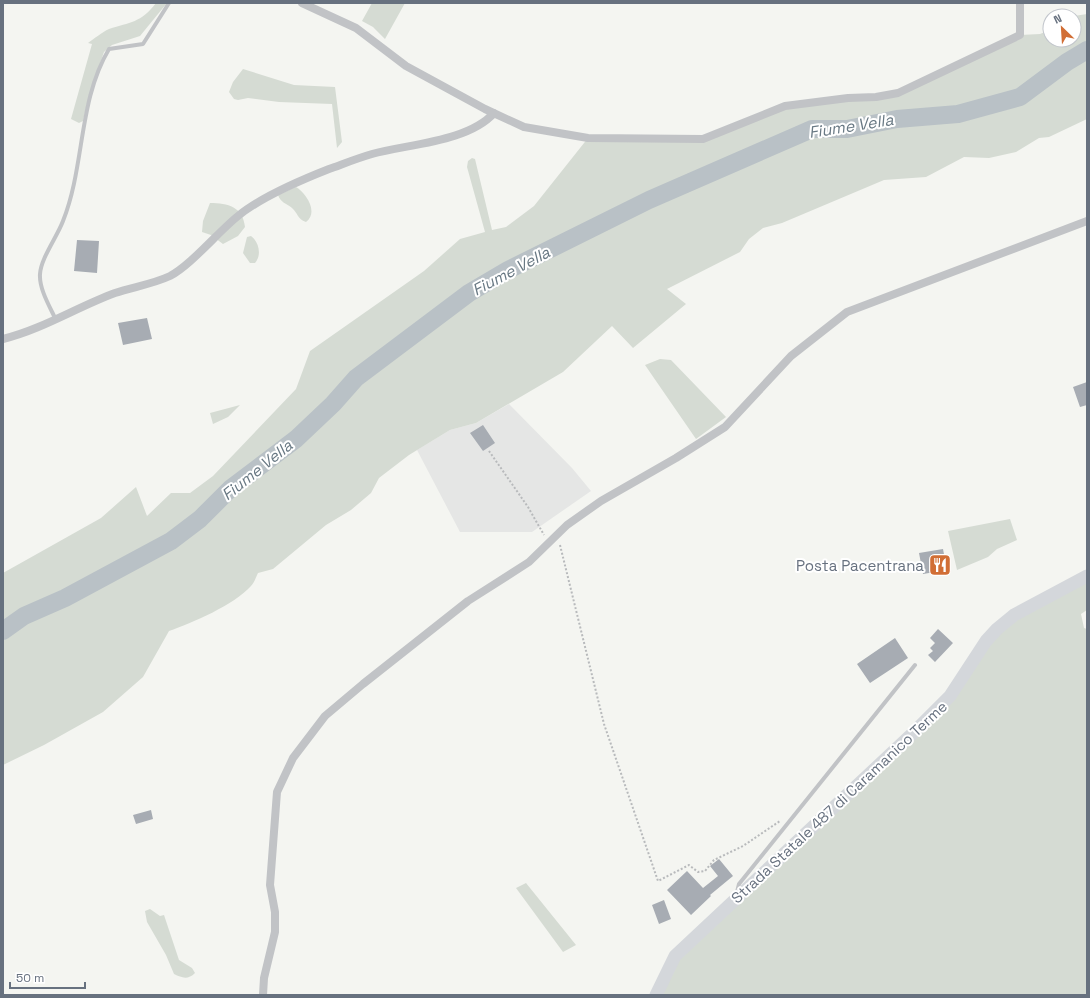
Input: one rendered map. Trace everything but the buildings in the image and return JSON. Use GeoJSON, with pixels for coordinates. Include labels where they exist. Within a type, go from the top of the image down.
{"type":"FeatureCollection","features":[{"type":"Feature","properties":{"kind":"main road","name":"Strada Statale 487 di Caramanico Terme"},"geometry":{"type":"LineString","coordinates":[[656,995],[675,956],[911,735],[950,696],[986,641],[997,629],[1014,615],[1087,576]]}},
{"type":"Feature","properties":{"kind":"street"},"geometry":{"type":"LineString","coordinates":[[302,3],[356,28],[406,66],[494,113],[524,126],[588,138],[704,139],[785,106],[848,98],[876,97],[898,92],[1020,35],[1020,3]]}},
{"type":"Feature","properties":{"kind":"street"},"geometry":{"type":"LineString","coordinates":[[3,338],[21,334],[114,294],[170,275],[186,264],[239,215],[262,200],[328,170],[371,154],[461,133],[488,120],[494,113]]}},
{"type":"Feature","properties":{"kind":"street"},"geometry":{"type":"LineString","coordinates":[[263,995],[264,978],[275,932],[275,912],[270,885],[277,792],[293,758],[325,716],[468,601],[529,562],[567,525],[602,501],[676,458],[725,427],[791,356],[847,312],[1087,221]]}},
{"type":"Feature","properties":{"kind":"lane"},"geometry":{"type":"LineString","coordinates":[[56,320],[43,288],[40,274],[44,261],[63,222],[70,201],[83,129],[101,63],[109,49],[143,44],[169,3]]}},
{"type":"Feature","properties":{"kind":"lane"},"geometry":{"type":"LineString","coordinates":[[735,900],[739,884],[794,814],[876,716],[915,665]]}},
{"type":"Feature","properties":{"kind":"path"},"geometry":{"type":"LineString","coordinates":[[489,451],[528,507],[548,543]]}},
{"type":"Feature","properties":{"kind":"path"},"geometry":{"type":"LineString","coordinates":[[557,534],[604,724],[658,881],[689,865],[698,872],[705,870],[714,860],[743,846],[774,825],[794,814]]}},
{"type":"Feature","properties":{"kind":"shaded area"},"geometry":{"type":"Polygon","coordinates":[[[156,3],[167,3],[140,36],[112,45],[104,52],[89,95],[83,121],[79,123],[71,119],[92,44],[88,43],[109,29],[135,21],[151,10],[156,3]]]}},
{"type":"Feature","properties":{"kind":"shaded area"},"geometry":{"type":"Polygon","coordinates":[[[372,3],[405,3],[385,39],[373,27],[362,21],[372,3]]]}},
{"type":"Feature","properties":{"kind":"shaded area"},"geometry":{"type":"Polygon","coordinates":[[[1087,14],[1087,119],[1049,137],[1039,138],[1016,152],[989,158],[964,157],[926,177],[884,180],[782,223],[763,228],[749,239],[740,252],[667,289],[686,304],[633,348],[612,326],[563,372],[476,423],[450,430],[409,455],[379,478],[371,493],[351,510],[326,525],[273,569],[258,573],[254,582],[244,593],[201,618],[169,631],[143,677],[103,712],[44,745],[3,765],[3,573],[101,518],[136,487],[147,516],[171,493],[190,493],[213,476],[296,389],[310,351],[424,271],[460,239],[485,232],[467,167],[468,161],[472,158],[475,159],[492,230],[506,227],[534,206],[588,138],[703,139],[785,106],[898,93],[1020,35],[1042,33],[1042,48],[1082,48],[1082,15],[1087,14]]]}},
{"type":"Feature","properties":{"kind":"shaded area"},"geometry":{"type":"Polygon","coordinates":[[[243,69],[294,85],[335,87],[342,142],[337,148],[332,104],[279,102],[248,98],[238,100],[234,99],[229,92],[233,82],[243,69]]]}},
{"type":"Feature","properties":{"kind":"shaded area"},"geometry":{"type":"Polygon","coordinates":[[[296,187],[304,194],[310,203],[310,218],[306,222],[299,218],[294,210],[282,201],[278,195],[296,187]]]}},
{"type":"Feature","properties":{"kind":"shaded area"},"geometry":{"type":"Polygon","coordinates":[[[210,203],[228,205],[238,211],[244,220],[245,227],[238,236],[223,244],[211,235],[202,232],[203,221],[210,203]]]}},
{"type":"Feature","properties":{"kind":"shaded area"},"geometry":{"type":"Polygon","coordinates":[[[251,236],[258,245],[259,249],[255,263],[250,263],[243,253],[247,237],[251,236]]]}},
{"type":"Feature","properties":{"kind":"shaded area"},"geometry":{"type":"Polygon","coordinates":[[[660,359],[671,360],[726,417],[696,439],[645,365],[660,359]]]}},
{"type":"Feature","properties":{"kind":"shaded area"},"geometry":{"type":"Polygon","coordinates":[[[509,404],[572,468],[591,491],[532,532],[460,532],[417,450],[450,430],[476,423],[509,404]]]}},
{"type":"Feature","properties":{"kind":"shaded area"},"geometry":{"type":"Polygon","coordinates":[[[240,405],[228,417],[213,424],[210,413],[240,405]]]}},
{"type":"Feature","properties":{"kind":"shaded area"},"geometry":{"type":"Polygon","coordinates":[[[1010,519],[1017,540],[997,549],[988,557],[957,570],[948,531],[1010,519]]]}},
{"type":"Feature","properties":{"kind":"shaded area"},"geometry":{"type":"Polygon","coordinates":[[[1087,576],[1087,610],[1081,614],[1084,628],[1087,629],[1087,995],[656,995],[668,969],[911,735],[997,629],[1087,576]]]}},
{"type":"Feature","properties":{"kind":"shaded area"},"geometry":{"type":"Polygon","coordinates":[[[526,883],[576,945],[563,952],[516,888],[526,883]]]}},
{"type":"Feature","properties":{"kind":"shaded area"},"geometry":{"type":"Polygon","coordinates":[[[150,909],[160,916],[164,915],[179,960],[192,968],[195,973],[190,977],[185,978],[174,974],[166,955],[147,922],[145,911],[150,909]]]}},
{"type":"Feature","properties":{"kind":"waterway","name":"Fiume Vella"},"geometry":{"type":"LineString","coordinates":[[3,631],[24,616],[65,598],[171,541],[200,519],[230,489],[296,439],[333,404],[356,378],[469,293],[508,270],[649,200],[812,129],[847,129],[897,119],[958,114],[1020,97],[1067,62],[1087,50]]}},
{"type":"Feature","properties":{"kind":"place","name":"Posta Pacentrana"},"geometry":{"type":"Point","coordinates":[940,565]}}]}
